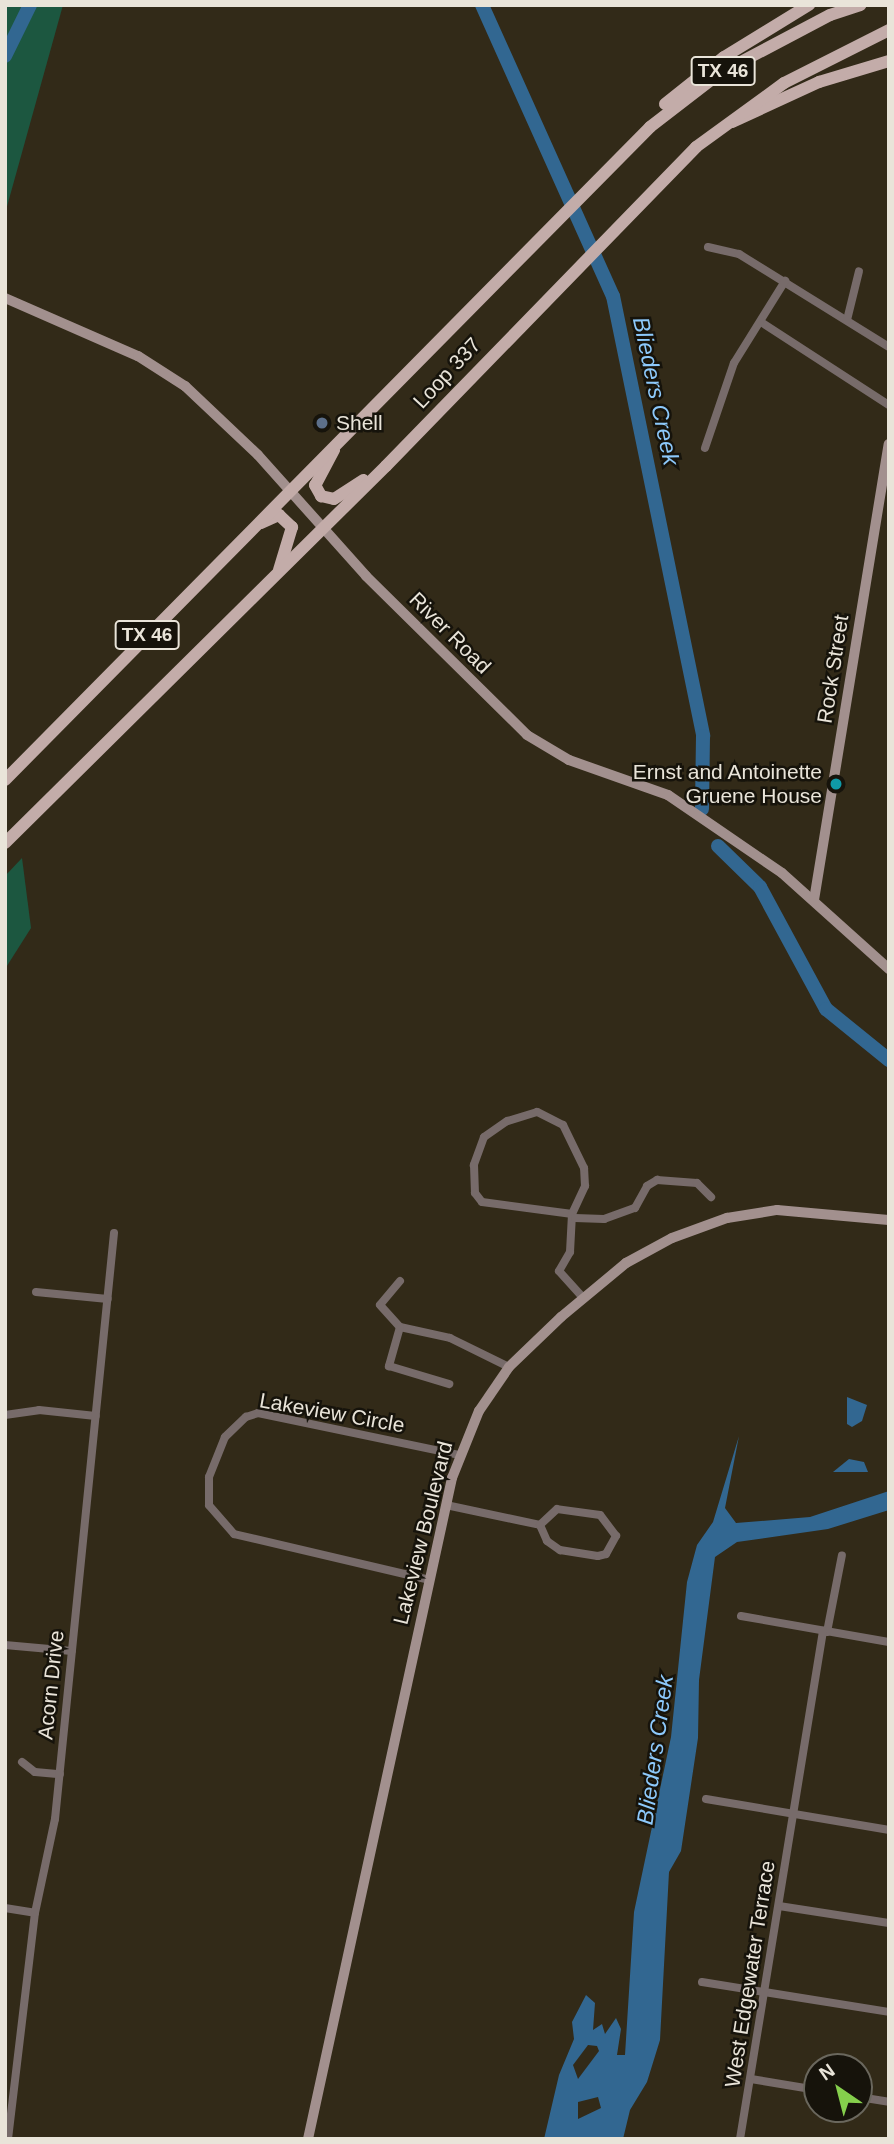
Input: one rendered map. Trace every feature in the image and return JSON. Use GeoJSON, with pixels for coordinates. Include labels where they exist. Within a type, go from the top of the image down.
{"type":"FeatureCollection","features":[{"type":"Feature","properties":{"kind":"main road"},"geometry":{"type":"LineString","coordinates":[[606,169],[654,113],[689,83],[809,5]]}},
{"type":"Feature","properties":{"kind":"main road","name":"Loop 337"},"geometry":{"type":"LineString","coordinates":[[5,780],[288,489],[650,127],[720,73],[830,15],[860,5]]}},
{"type":"Feature","properties":{"kind":"main road","name":"Loop 337"},"geometry":{"type":"LineString","coordinates":[[5,843],[392,460],[497,348],[696,146],[718,126],[808,69],[889,30]]}},
{"type":"Feature","properties":{"kind":"main road"},"geometry":{"type":"LineString","coordinates":[[718,126],[819,82],[889,61]]}},
{"type":"Feature","properties":{"kind":"main road"},"geometry":{"type":"LineString","coordinates":[[347,430],[318,476],[315,485],[321,496],[334,499],[392,460]]}},
{"type":"Feature","properties":{"kind":"main road"},"geometry":{"type":"LineString","coordinates":[[248,530],[279,515],[290,523],[293,533],[276,576]]}},
{"type":"Feature","properties":{"kind":"street"},"geometry":{"type":"LineString","coordinates":[[708,247],[739,254],[889,347]]}},
{"type":"Feature","properties":{"kind":"street"},"geometry":{"type":"LineString","coordinates":[[847,320],[859,271]]}},
{"type":"Feature","properties":{"kind":"street"},"geometry":{"type":"LineString","coordinates":[[705,447],[734,363],[785,281]]}},
{"type":"Feature","properties":{"kind":"street","name":"River Road"},"geometry":{"type":"LineString","coordinates":[[5,298],[169,374],[216,411],[323,528],[527,735],[569,760],[668,795],[782,873],[889,969]]}},
{"type":"Feature","properties":{"kind":"street"},"geometry":{"type":"LineString","coordinates":[[761,322],[889,405]]}},
{"type":"Feature","properties":{"kind":"street","name":"Rock Street"},"geometry":{"type":"LineString","coordinates":[[814,900],[889,444]]}},
{"type":"Feature","properties":{"kind":"street"},"geometry":{"type":"LineString","coordinates":[[583,1298],[559,1271],[570,1252],[574,1216],[585,1186],[584,1168],[562,1125],[537,1112],[507,1121],[484,1137],[474,1165],[475,1192],[482,1202],[574,1216],[604,1219],[635,1208],[647,1186],[657,1180],[697,1183],[711,1197]]}},
{"type":"Feature","properties":{"kind":"street","name":"Lakeview Boulevard"},"geometry":{"type":"LineString","coordinates":[[308,2139],[446,1505],[459,1455],[479,1411],[509,1367],[583,1298],[652,1247],[727,1218],[793,1210],[889,1220]]}},
{"type":"Feature","properties":{"kind":"street","name":"Acorn Drive"},"geometry":{"type":"LineString","coordinates":[[8,2139],[35,1913],[46,1871],[60,1774],[114,1233]]}},
{"type":"Feature","properties":{"kind":"street"},"geometry":{"type":"LineString","coordinates":[[400,1281],[380,1305],[400,1326],[450,1338],[509,1367]]}},
{"type":"Feature","properties":{"kind":"street"},"geometry":{"type":"LineString","coordinates":[[36,1292],[108,1299]]}},
{"type":"Feature","properties":{"kind":"street"},"geometry":{"type":"LineString","coordinates":[[400,1326],[389,1366],[449,1384]]}},
{"type":"Feature","properties":{"kind":"street"},"geometry":{"type":"LineString","coordinates":[[5,1415],[39,1410],[96,1416]]}},
{"type":"Feature","properties":{"kind":"street","name":"Lakeview Circle"},"geometry":{"type":"LineString","coordinates":[[430,1580],[234,1534],[217,1520],[209,1505],[209,1477],[225,1437],[246,1417],[257,1413],[459,1455]]}},
{"type":"Feature","properties":{"kind":"street"},"geometry":{"type":"LineString","coordinates":[[446,1505],[540,1525],[552,1547],[598,1556],[606,1553],[616,1536],[600,1515],[557,1509],[546,1514],[540,1525]]}},
{"type":"Feature","properties":{"kind":"street","name":"West Edgewater Terrace"},"geometry":{"type":"LineString","coordinates":[[740,2139],[825,1631],[842,1555]]}},
{"type":"Feature","properties":{"kind":"street"},"geometry":{"type":"LineString","coordinates":[[741,1616],[889,1642]]}},
{"type":"Feature","properties":{"kind":"street"},"geometry":{"type":"LineString","coordinates":[[5,1646],[72,1651]]}},
{"type":"Feature","properties":{"kind":"street"},"geometry":{"type":"LineString","coordinates":[[22,1762],[35,1772],[60,1774]]}},
{"type":"Feature","properties":{"kind":"street"},"geometry":{"type":"LineString","coordinates":[[706,1799],[889,1830]]}},
{"type":"Feature","properties":{"kind":"street"},"geometry":{"type":"LineString","coordinates":[[779,1906],[889,1923]]}},
{"type":"Feature","properties":{"kind":"street"},"geometry":{"type":"LineString","coordinates":[[5,1908],[35,1913]]}},
{"type":"Feature","properties":{"kind":"street"},"geometry":{"type":"LineString","coordinates":[[702,1982],[889,2012]]}},
{"type":"Feature","properties":{"kind":"street"},"geometry":{"type":"LineString","coordinates":[[751,2079],[803,2088]]}},
{"type":"Feature","properties":{"kind":"green space"},"geometry":{"type":"Polygon","coordinates":[[[5,5],[63,5],[6,210],[5,210],[5,5]]]}},
{"type":"Feature","properties":{"kind":"green space"},"geometry":{"type":"Polygon","coordinates":[[[22,858],[31,928],[5,969],[5,876],[22,858]]]}},
{"type":"Feature","properties":{"kind":"water"},"geometry":{"type":"Polygon","coordinates":[[[847,1397],[867,1405],[862,1421],[852,1427],[847,1424],[847,1397]]]}},
{"type":"Feature","properties":{"kind":"water"},"geometry":{"type":"Polygon","coordinates":[[[739,1436],[725,1508],[736,1523],[810,1517],[889,1491],[889,1510],[828,1529],[737,1542],[715,1557],[699,1680],[698,1738],[681,1851],[669,1872],[660,2040],[647,2082],[630,2110],[623,2139],[544,2139],[559,2075],[574,2039],[572,2022],[586,1995],[595,2003],[593,2030],[602,2024],[605,2034],[616,2018],[621,2029],[617,2055],[625,2055],[634,1912],[671,1737],[687,1582],[697,1545],[713,1522],[739,1436]],[[588,2045],[573,2065],[578,2079],[599,2051],[597,2046],[588,2045]],[[598,2097],[578,2102],[578,2119],[601,2108],[598,2097]]]}},
{"type":"Feature","properties":{"kind":"water"},"geometry":{"type":"Polygon","coordinates":[[[849,1459],[864,1462],[868,1472],[833,1472],[849,1459]]]}},
{"type":"Feature","properties":{"kind":"waterway","name":"Blieders Creek"},"geometry":{"type":"LineString","coordinates":[[5,56],[30,5]]}},
{"type":"Feature","properties":{"kind":"waterway","name":"Blieders Creek"},"geometry":{"type":"LineString","coordinates":[[482,5],[613,296],[703,736],[702,809]]}},
{"type":"Feature","properties":{"kind":"waterway","name":"Blieders Creek"},"geometry":{"type":"LineString","coordinates":[[718,846],[760,887],[826,1009],[889,1060]]}},
{"type":"Feature","properties":{"kind":"place","name":"Shell"},"geometry":{"type":"Point","coordinates":[322,423]}},
{"type":"Feature","properties":{"kind":"place","name":"Ernst and Antoinette Gruene House"},"geometry":{"type":"Point","coordinates":[836,784]}}]}
